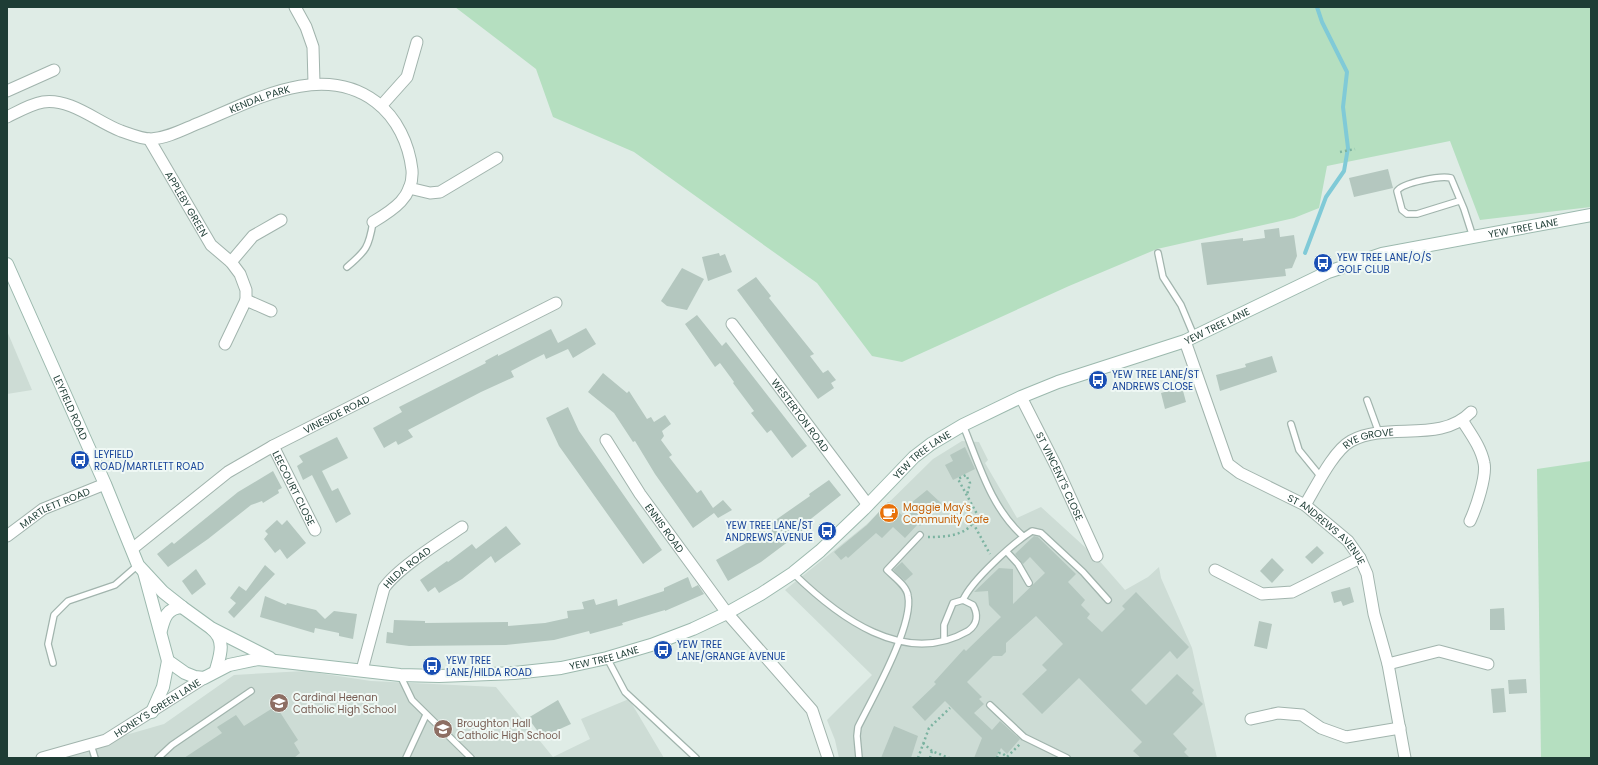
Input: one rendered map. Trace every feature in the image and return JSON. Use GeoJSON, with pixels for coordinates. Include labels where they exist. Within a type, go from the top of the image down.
{"type":"FeatureCollection","features":[{"type":"Feature","properties":{"kind":"street"},"geometry":{"type":"LineString","coordinates":[[295,7],[306,27],[313,47],[314,84]]}},
{"type":"Feature","properties":{"kind":"street"},"geometry":{"type":"LineString","coordinates":[[381,106],[407,77],[417,42]]}},
{"type":"Feature","properties":{"kind":"street"},"geometry":{"type":"LineString","coordinates":[[7,91],[54,70]]}},
{"type":"Feature","properties":{"kind":"street","name":"KENDAL PARK"},"geometry":{"type":"LineString","coordinates":[[7,117],[35,104],[44,102],[62,103],[113,128],[150,139],[170,135],[275,93],[314,84],[339,85],[350,88],[381,106],[396,124],[406,146],[412,172],[409,188],[397,206],[373,222]]}},
{"type":"Feature","properties":{"kind":"street","name":"APPLEBY GREEN"},"geometry":{"type":"LineString","coordinates":[[150,139],[211,245],[231,262],[243,281],[246,300]]}},
{"type":"Feature","properties":{"kind":"street"},"geometry":{"type":"LineString","coordinates":[[409,188],[430,193],[440,192],[497,158]]}},
{"type":"Feature","properties":{"kind":"street","name":"YEW TREE LANE"},"geometry":{"type":"LineString","coordinates":[[272,660],[400,675],[439,676],[514,673],[561,668],[607,658],[651,645],[693,629],[727,613],[793,573],[820,551],[914,458],[931,444],[963,425],[1021,397],[1058,382],[1190,339],[1328,272],[1382,254],[1591,215]]}},
{"type":"Feature","properties":{"kind":"street"},"geometry":{"type":"LineString","coordinates":[[231,262],[253,236],[281,220]]}},
{"type":"Feature","properties":{"kind":"street","name":"LEYFIELD ROAD"},"geometry":{"type":"LineString","coordinates":[[7,264],[141,568],[161,631],[168,661]]}},
{"type":"Feature","properties":{"kind":"street"},"geometry":{"type":"LineString","coordinates":[[224,344],[246,300],[270,311]]}},
{"type":"Feature","properties":{"kind":"street","name":"VINESIDE ROAD"},"geometry":{"type":"LineString","coordinates":[[132,549],[228,472],[273,446],[556,303]]}},
{"type":"Feature","properties":{"kind":"street","name":"WESTERTON ROAD"},"geometry":{"type":"LineString","coordinates":[[732,324],[868,505]]}},
{"type":"Feature","properties":{"kind":"street","name":"ST ANDREWS AVENUE"},"geometry":{"type":"LineString","coordinates":[[1190,339],[1228,464],[1240,473],[1305,505],[1348,541],[1360,558],[1367,574],[1374,614],[1388,664],[1405,758]]}},
{"type":"Feature","properties":{"kind":"street","name":"ST VINCENT'S CLOSE"},"geometry":{"type":"LineString","coordinates":[[1021,397],[1056,466],[1097,556]]}},
{"type":"Feature","properties":{"kind":"street","name":"RYE GROVE"},"geometry":{"type":"LineString","coordinates":[[1305,505],[1330,462],[1351,441],[1379,432],[1441,428],[1462,420],[1471,412]]}},
{"type":"Feature","properties":{"kind":"street"},"geometry":{"type":"LineString","coordinates":[[1462,420],[1476,442],[1485,464],[1479,502],[1470,520]]}},
{"type":"Feature","properties":{"kind":"street","name":"ENNIS ROAD"},"geometry":{"type":"LineString","coordinates":[[606,440],[640,494],[727,613],[812,710],[828,758]]}},
{"type":"Feature","properties":{"kind":"street","name":"LEECOURT CLOSE"},"geometry":{"type":"LineString","coordinates":[[273,446],[315,530]]}},
{"type":"Feature","properties":{"kind":"street","name":"MARTLETT ROAD"},"geometry":{"type":"LineString","coordinates":[[7,536],[43,509],[105,484]]}},
{"type":"Feature","properties":{"kind":"street","name":"HILDA ROAD"},"geometry":{"type":"LineString","coordinates":[[362,670],[384,588],[388,582],[462,526]]}},
{"type":"Feature","properties":{"kind":"street"},"geometry":{"type":"LineString","coordinates":[[1215,570],[1262,594],[1292,592],[1360,558]]}},
{"type":"Feature","properties":{"kind":"street","name":"LEYFIELD ROAD"},"geometry":{"type":"LineString","coordinates":[[141,568],[163,592],[211,628],[272,660]]}},
{"type":"Feature","properties":{"kind":"street"},"geometry":{"type":"LineString","coordinates":[[161,631],[166,615],[173,609],[182,607]]}},
{"type":"Feature","properties":{"kind":"street"},"geometry":{"type":"LineString","coordinates":[[211,628],[218,634],[222,645],[216,670]]}},
{"type":"Feature","properties":{"kind":"street"},"geometry":{"type":"LineString","coordinates":[[1388,664],[1439,651],[1488,664]]}},
{"type":"Feature","properties":{"kind":"street","name":"HONEY'S GREEN LANE"},"geometry":{"type":"LineString","coordinates":[[42,758],[106,740],[216,670],[244,661],[272,660]]}},
{"type":"Feature","properties":{"kind":"street"},"geometry":{"type":"LineString","coordinates":[[152,712],[163,687],[168,661],[185,673],[204,678]]}},
{"type":"Feature","properties":{"kind":"street"},"geometry":{"type":"LineString","coordinates":[[1251,719],[1278,713],[1302,715],[1321,728],[1346,737],[1400,728]]}},
{"type":"Feature","properties":{"kind":"lane"},"geometry":{"type":"LineString","coordinates":[[1459,201],[1417,214],[1407,214],[1402,210],[1397,191],[1403,185],[1446,176],[1451,178],[1454,182],[1459,201],[1464,209],[1473,238]]}},
{"type":"Feature","properties":{"kind":"lane"},"geometry":{"type":"LineString","coordinates":[[347,267],[360,256],[369,243],[373,222]]}},
{"type":"Feature","properties":{"kind":"lane"},"geometry":{"type":"LineString","coordinates":[[1158,253],[1163,277],[1181,305],[1190,339]]}},
{"type":"Feature","properties":{"kind":"lane"},"geometry":{"type":"LineString","coordinates":[[1367,400],[1379,432]]}},
{"type":"Feature","properties":{"kind":"lane"},"geometry":{"type":"LineString","coordinates":[[1291,424],[1299,450],[1322,477]]}},
{"type":"Feature","properties":{"kind":"lane"},"geometry":{"type":"LineString","coordinates":[[963,425],[989,490],[1010,524],[1023,536]]}},
{"type":"Feature","properties":{"kind":"lane"},"geometry":{"type":"LineString","coordinates":[[963,600],[967,591],[995,562],[1023,536],[1032,531],[1041,533],[1083,572],[1108,600]]}},
{"type":"Feature","properties":{"kind":"lane"},"geometry":{"type":"LineString","coordinates":[[859,758],[857,741],[858,727],[899,641],[906,620],[908,595],[904,587],[887,570],[920,535]]}},
{"type":"Feature","properties":{"kind":"lane"},"geometry":{"type":"LineString","coordinates":[[1007,552],[1018,564],[1029,583]]}},
{"type":"Feature","properties":{"kind":"lane"},"geometry":{"type":"LineString","coordinates":[[53,663],[48,644],[54,615],[68,601],[115,585],[141,568]]}},
{"type":"Feature","properties":{"kind":"lane"},"geometry":{"type":"LineString","coordinates":[[793,573],[817,597],[854,624],[886,638],[899,641],[930,643],[944,640],[969,630],[976,623],[977,616],[973,605],[963,600],[953,603],[944,625],[944,640]]}},
{"type":"Feature","properties":{"kind":"lane"},"geometry":{"type":"LineString","coordinates":[[607,658],[625,692],[696,758]]}},
{"type":"Feature","properties":{"kind":"lane"},"geometry":{"type":"LineString","coordinates":[[400,675],[412,700],[470,758]]}},
{"type":"Feature","properties":{"kind":"lane"},"geometry":{"type":"LineString","coordinates":[[158,758],[172,745],[251,691]]}},
{"type":"Feature","properties":{"kind":"lane"},"geometry":{"type":"LineString","coordinates":[[990,705],[1024,737],[1067,758]]}},
{"type":"Feature","properties":{"kind":"lane"},"geometry":{"type":"LineString","coordinates":[[406,758],[426,715]]}},
{"type":"Feature","properties":{"kind":"lane"},"geometry":{"type":"LineString","coordinates":[[91,745],[95,758]]}},
{"type":"Feature","properties":{"kind":"path"},"geometry":{"type":"LineString","coordinates":[[1340,152],[1355,148]]}},
{"type":"Feature","properties":{"kind":"path"},"geometry":{"type":"LineString","coordinates":[[920,535],[927,537],[957,535],[973,523],[977,514],[958,479],[966,475],[970,483],[967,495]]}},
{"type":"Feature","properties":{"kind":"path"},"geometry":{"type":"LineString","coordinates":[[973,523],[995,562]]}},
{"type":"Feature","properties":{"kind":"path"},"geometry":{"type":"LineString","coordinates":[[918,758],[929,728],[950,708]]}},
{"type":"Feature","properties":{"kind":"path"},"geometry":{"type":"LineString","coordinates":[[923,743],[932,751],[949,758]]}},
{"type":"Feature","properties":{"kind":"path"},"geometry":{"type":"LineString","coordinates":[[997,758],[999,753],[1002,753],[1007,757],[1020,744],[1025,747]]}},
{"type":"Feature","properties":{"kind":"path"},"geometry":{"type":"LineString","coordinates":[[930,758],[932,751]]}},
{"type":"Feature","properties":{"kind":"shaded area"},"geometry":{"type":"Polygon","coordinates":[[[7,331],[32,390],[7,394],[7,331]]]}},
{"type":"Feature","properties":{"kind":"shaded area"},"geometry":{"type":"Polygon","coordinates":[[[962,441],[979,442],[988,460],[985,463],[1017,518],[1041,507],[1097,558],[1125,590],[1148,577],[1159,567],[1161,578],[1192,648],[1217,758],[839,758],[835,740],[827,720],[872,675],[785,590],[867,524],[933,459],[962,441]]]}},
{"type":"Feature","properties":{"kind":"shaded area"},"geometry":{"type":"Polygon","coordinates":[[[305,671],[371,681],[496,687],[553,757],[590,739],[581,719],[629,699],[664,758],[33,758],[91,745],[164,724],[234,675],[305,671]]]}},
{"type":"Feature","properties":{"kind":"green space"},"geometry":{"type":"Polygon","coordinates":[[[455,7],[1591,7],[1591,207],[1480,220],[1450,141],[1327,166],[1319,208],[1294,218],[1157,249],[1069,286],[902,362],[872,356],[817,283],[634,152],[553,117],[536,69],[455,7]]]}},
{"type":"Feature","properties":{"kind":"green space"},"geometry":{"type":"Polygon","coordinates":[[[1591,461],[1591,758],[1541,758],[1537,469],[1591,461]]]}},
{"type":"Feature","properties":{"kind":"building"},"geometry":{"type":"Polygon","coordinates":[[[1388,169],[1393,188],[1354,197],[1349,178],[1388,169]]]}},
{"type":"Feature","properties":{"kind":"building"},"geometry":{"type":"Polygon","coordinates":[[[1279,228],[1280,237],[1294,235],[1297,256],[1292,268],[1285,269],[1286,276],[1207,285],[1201,243],[1243,238],[1243,241],[1265,238],[1264,230],[1279,228]]]}},
{"type":"Feature","properties":{"kind":"building"},"geometry":{"type":"Polygon","coordinates":[[[719,253],[720,256],[725,254],[732,272],[708,281],[702,257],[719,253]]]}},
{"type":"Feature","properties":{"kind":"building"},"geometry":{"type":"Polygon","coordinates":[[[682,268],[704,279],[687,310],[667,306],[661,301],[682,268]]]}},
{"type":"Feature","properties":{"kind":"building"},"geometry":{"type":"Polygon","coordinates":[[[756,277],[771,296],[769,298],[814,354],[810,356],[823,373],[828,370],[836,380],[831,383],[834,388],[818,399],[737,290],[756,277]]]}},
{"type":"Feature","properties":{"kind":"building"},"geometry":{"type":"Polygon","coordinates":[[[697,315],[722,346],[726,342],[807,446],[792,458],[771,430],[767,433],[751,413],[754,411],[720,363],[715,367],[685,324],[697,315]]]}},
{"type":"Feature","properties":{"kind":"building"},"geometry":{"type":"Polygon","coordinates":[[[586,328],[596,344],[573,358],[568,349],[546,359],[544,354],[532,360],[511,371],[514,377],[481,392],[408,430],[413,437],[398,445],[396,441],[384,448],[373,428],[402,412],[399,407],[486,363],[485,361],[498,354],[498,356],[551,329],[558,343],[586,328]]]}},
{"type":"Feature","properties":{"kind":"building"},"geometry":{"type":"Polygon","coordinates":[[[1272,356],[1277,372],[1220,391],[1216,375],[1246,367],[1245,364],[1272,356]]]}},
{"type":"Feature","properties":{"kind":"building"},"geometry":{"type":"Polygon","coordinates":[[[603,373],[627,393],[629,391],[647,419],[651,417],[654,422],[665,415],[671,424],[662,431],[664,436],[661,440],[672,455],[669,457],[697,493],[701,490],[713,508],[723,500],[732,510],[718,518],[714,513],[693,528],[655,474],[635,441],[633,442],[614,413],[588,392],[603,373]]]}},
{"type":"Feature","properties":{"kind":"building"},"geometry":{"type":"Polygon","coordinates":[[[1182,387],[1186,402],[1165,409],[1161,393],[1182,387]]]}},
{"type":"Feature","properties":{"kind":"building"},"geometry":{"type":"Polygon","coordinates":[[[568,407],[579,431],[662,550],[643,564],[559,446],[546,418],[568,407]]]}},
{"type":"Feature","properties":{"kind":"building"},"geometry":{"type":"Polygon","coordinates":[[[337,437],[348,458],[322,471],[332,491],[338,488],[351,514],[336,523],[312,475],[303,480],[297,466],[303,462],[299,456],[337,437]]]}},
{"type":"Feature","properties":{"kind":"building"},"geometry":{"type":"Polygon","coordinates":[[[965,447],[975,469],[953,480],[945,465],[953,461],[950,455],[965,447]]]}},
{"type":"Feature","properties":{"kind":"building"},"geometry":{"type":"Polygon","coordinates":[[[273,471],[282,488],[278,490],[279,493],[263,503],[262,501],[251,505],[208,539],[168,567],[157,554],[172,542],[174,544],[238,492],[273,471]]]}},
{"type":"Feature","properties":{"kind":"building"},"geometry":{"type":"Polygon","coordinates":[[[829,480],[841,495],[807,522],[809,525],[789,541],[761,562],[728,581],[716,560],[748,542],[747,540],[810,496],[809,494],[829,480]]]}},
{"type":"Feature","properties":{"kind":"building"},"geometry":{"type":"Polygon","coordinates":[[[927,490],[941,503],[920,526],[918,524],[905,538],[893,527],[882,538],[876,533],[848,558],[846,556],[841,560],[834,552],[867,525],[888,502],[909,522],[911,503],[927,490]]]}},
{"type":"Feature","properties":{"kind":"building"},"geometry":{"type":"Polygon","coordinates":[[[277,520],[282,525],[287,520],[306,543],[287,559],[280,549],[275,553],[264,539],[268,534],[265,531],[277,520]]]}},
{"type":"Feature","properties":{"kind":"building"},"geometry":{"type":"Polygon","coordinates":[[[506,526],[521,544],[495,563],[491,556],[462,579],[439,593],[435,587],[428,592],[420,580],[472,544],[476,549],[506,526]]]}},
{"type":"Feature","properties":{"kind":"building"},"geometry":{"type":"Polygon","coordinates":[[[1034,536],[1038,537],[1076,574],[1068,582],[1085,600],[1081,605],[1090,614],[1087,618],[1102,632],[1125,609],[1122,606],[1136,592],[1189,647],[1177,659],[1170,651],[1131,690],[1146,705],[1177,674],[1194,690],[1192,693],[1203,704],[1173,734],[1187,749],[1184,752],[1190,758],[1141,758],[1133,751],[1142,742],[1079,678],[1042,714],[1022,694],[1047,670],[1042,665],[1063,644],[1036,616],[1006,643],[1006,652],[1002,656],[993,656],[967,682],[982,697],[979,699],[984,704],[974,713],[992,730],[1000,721],[1020,739],[1007,754],[1001,748],[996,758],[974,758],[982,738],[945,701],[925,721],[912,707],[936,684],[934,682],[964,649],[966,651],[1001,617],[989,605],[988,591],[974,592],[999,568],[1013,569],[1013,604],[1045,573],[1030,557],[1023,564],[1015,554],[1034,536]]]}},
{"type":"Feature","properties":{"kind":"building"},"geometry":{"type":"Polygon","coordinates":[[[1317,546],[1324,553],[1312,564],[1305,557],[1317,546]]]}},
{"type":"Feature","properties":{"kind":"building"},"geometry":{"type":"Polygon","coordinates":[[[1272,558],[1284,570],[1272,583],[1260,571],[1272,558]]]}},
{"type":"Feature","properties":{"kind":"building"},"geometry":{"type":"Polygon","coordinates":[[[902,562],[913,574],[905,581],[893,570],[902,562]]]}},
{"type":"Feature","properties":{"kind":"building"},"geometry":{"type":"Polygon","coordinates":[[[265,565],[275,574],[234,618],[228,612],[236,603],[230,598],[239,586],[246,591],[265,565]]]}},
{"type":"Feature","properties":{"kind":"building"},"geometry":{"type":"Polygon","coordinates":[[[196,569],[206,584],[192,595],[182,581],[196,569]]]}},
{"type":"Feature","properties":{"kind":"building"},"geometry":{"type":"Polygon","coordinates":[[[688,577],[692,588],[698,585],[704,594],[665,611],[590,634],[589,631],[554,640],[506,645],[409,646],[386,643],[387,632],[393,633],[394,620],[425,621],[425,623],[508,622],[508,626],[545,623],[568,618],[567,611],[584,609],[582,602],[594,599],[596,605],[617,599],[618,606],[664,591],[664,588],[688,577]]]}},
{"type":"Feature","properties":{"kind":"building"},"geometry":{"type":"Polygon","coordinates":[[[1350,587],[1354,602],[1343,606],[1341,601],[1334,603],[1331,592],[1350,587]]]}},
{"type":"Feature","properties":{"kind":"building"},"geometry":{"type":"Polygon","coordinates":[[[265,596],[286,605],[287,603],[316,610],[325,619],[334,611],[357,614],[353,639],[339,636],[339,633],[315,628],[314,633],[260,617],[265,596]]]}},
{"type":"Feature","properties":{"kind":"building"},"geometry":{"type":"Polygon","coordinates":[[[1504,608],[1505,630],[1490,630],[1490,609],[1504,608]]]}},
{"type":"Feature","properties":{"kind":"building"},"geometry":{"type":"Polygon","coordinates":[[[1259,621],[1272,624],[1267,649],[1254,646],[1259,621]]]}},
{"type":"Feature","properties":{"kind":"building"},"geometry":{"type":"Polygon","coordinates":[[[1526,679],[1527,693],[1509,694],[1508,680],[1526,679]]]}},
{"type":"Feature","properties":{"kind":"building"},"geometry":{"type":"Polygon","coordinates":[[[1504,688],[1506,712],[1493,713],[1491,689],[1504,688]]]}},
{"type":"Feature","properties":{"kind":"building"},"geometry":{"type":"Polygon","coordinates":[[[558,700],[571,724],[542,737],[528,718],[558,700]]]}},
{"type":"Feature","properties":{"kind":"building"},"geometry":{"type":"Polygon","coordinates":[[[276,706],[298,740],[294,743],[300,753],[294,758],[184,758],[222,733],[217,727],[236,715],[244,726],[276,706]]]}},
{"type":"Feature","properties":{"kind":"building"},"geometry":{"type":"Polygon","coordinates":[[[894,726],[918,736],[911,758],[881,758],[894,726]]]}},
{"type":"Feature","properties":{"kind":"waterway"},"geometry":{"type":"LineString","coordinates":[[1305,253],[1326,197],[1344,171],[1348,148],[1343,107],[1347,72],[1322,22],[1317,7]]}},
{"type":"Feature","properties":{"kind":"place","name":"YEW TREE LANE/O/S GOLF CLUB"},"geometry":{"type":"Point","coordinates":[1323,263]}},
{"type":"Feature","properties":{"kind":"place","name":"YEW TREE LANE/ST ANDREWS CLOSE"},"geometry":{"type":"Point","coordinates":[1098,380]}},
{"type":"Feature","properties":{"kind":"place","name":"LEYFIELD ROAD/MARTLETT ROAD"},"geometry":{"type":"Point","coordinates":[80,460]}},
{"type":"Feature","properties":{"kind":"place","name":"Maggie May's Community Cafe"},"geometry":{"type":"Point","coordinates":[889,513]}},
{"type":"Feature","properties":{"kind":"place","name":"YEW TREE LANE/ST ANDREWS AVENUE"},"geometry":{"type":"Point","coordinates":[827,531]}},
{"type":"Feature","properties":{"kind":"place","name":"YEW TREE LANE/GRANGE AVENUE"},"geometry":{"type":"Point","coordinates":[663,650]}},
{"type":"Feature","properties":{"kind":"place","name":"YEW TREE LANE/HILDA ROAD"},"geometry":{"type":"Point","coordinates":[432,666]}},
{"type":"Feature","properties":{"kind":"place","name":"Cardinal Heenan Catholic High School"},"geometry":{"type":"Point","coordinates":[279,703]}},
{"type":"Feature","properties":{"kind":"place","name":"Broughton Hall Catholic High School"},"geometry":{"type":"Point","coordinates":[443,729]}}]}
